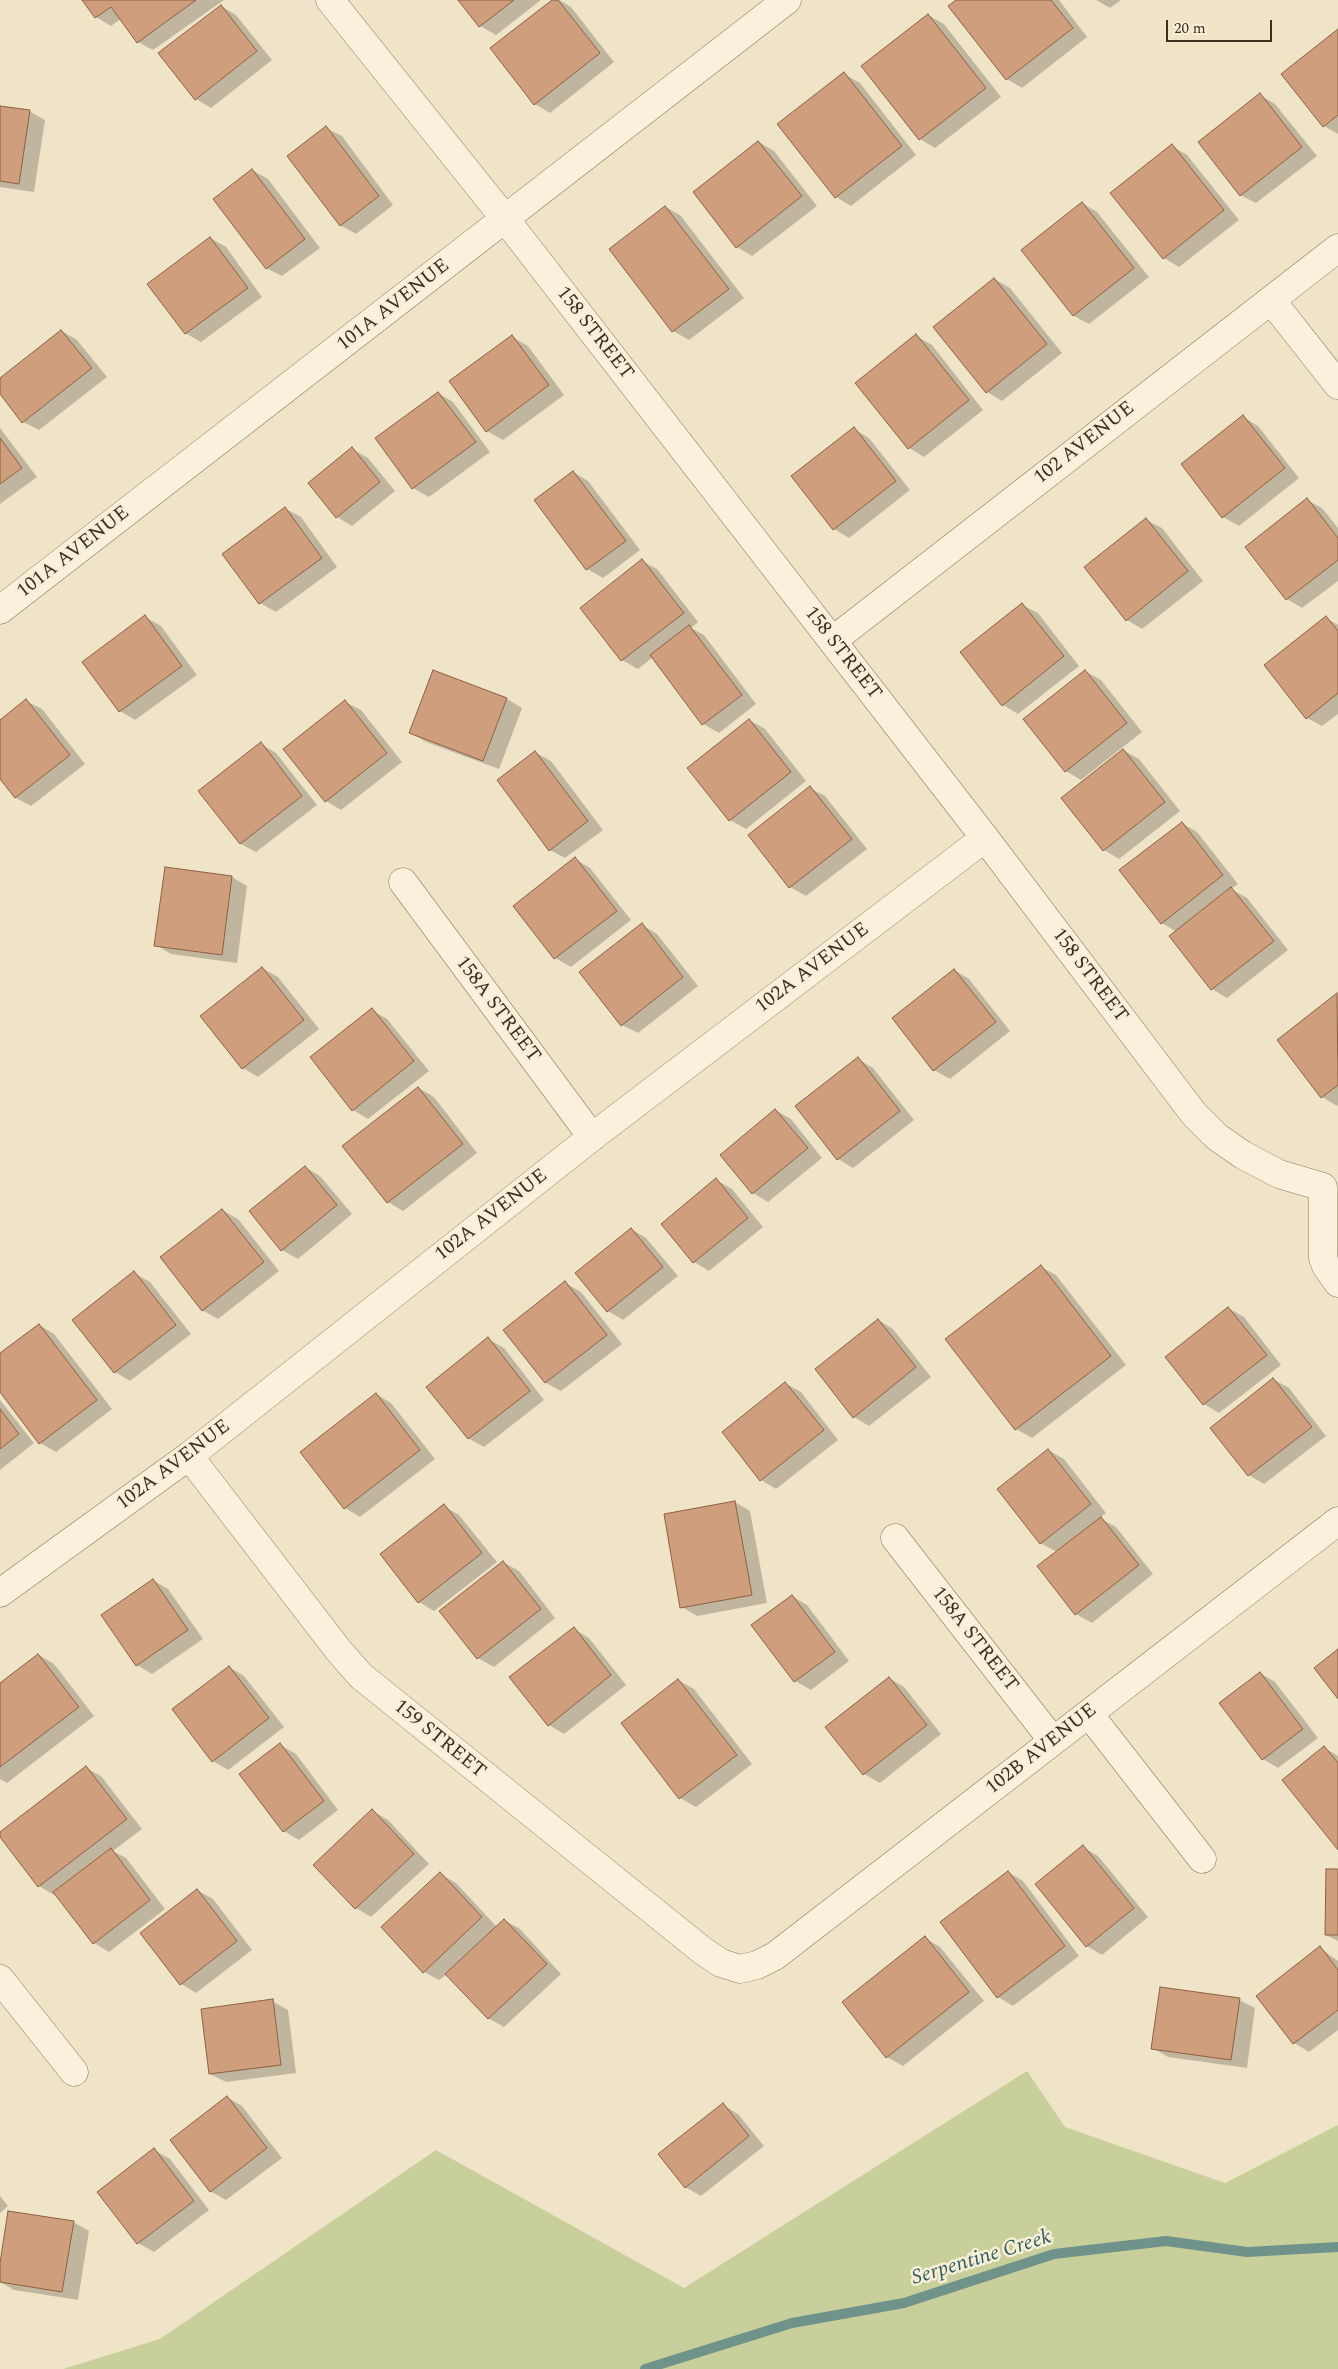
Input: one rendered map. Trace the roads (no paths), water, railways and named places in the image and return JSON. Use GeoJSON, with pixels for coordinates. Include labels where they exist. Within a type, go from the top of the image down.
{"type":"FeatureCollection","features":[{"type":"Feature","properties":{"kind":"street","name":"158 STREET"},"geometry":{"type":"LineString","coordinates":[[330,0],[506,220],[985,838],[1194,1114],[1217,1137],[1243,1155],[1279,1174],[1330,1186],[1323,1258],[1338,1284]]}},
{"type":"Feature","properties":{"kind":"street","name":"101A AVENUE"},"geometry":{"type":"LineString","coordinates":[[0,610],[506,220],[787,0]]}},
{"type":"Feature","properties":{"kind":"street","name":"102 AVENUE"},"geometry":{"type":"LineString","coordinates":[[832,641],[1338,248]]}},
{"type":"Feature","properties":{"kind":"street"},"geometry":{"type":"LineString","coordinates":[[1271,300],[1338,385]]}},
{"type":"Feature","properties":{"kind":"street","name":"102A AVENUE"},"geometry":{"type":"LineString","coordinates":[[0,1593],[189,1456],[592,1137],[985,838]]}},
{"type":"Feature","properties":{"kind":"street","name":"158A STREET"},"geometry":{"type":"LineString","coordinates":[[403,882],[592,1137]]}},
{"type":"Feature","properties":{"kind":"street","name":"159 STREET"},"geometry":{"type":"LineString","coordinates":[[189,1456],[333,1643],[361,1676],[703,1951],[721,1964],[740,1969]]}},
{"type":"Feature","properties":{"kind":"street","name":"102B AVENUE"},"geometry":{"type":"LineString","coordinates":[[740,1969],[757,1965],[775,1956],[1338,1521]]}},
{"type":"Feature","properties":{"kind":"street","name":"158A STREET"},"geometry":{"type":"LineString","coordinates":[[895,1538],[1053,1741]]}},
{"type":"Feature","properties":{"kind":"street"},"geometry":{"type":"LineString","coordinates":[[1089,1714],[1202,1859]]}},
{"type":"Feature","properties":{"kind":"street"},"geometry":{"type":"LineString","coordinates":[[0,1979],[74,2072]]}},
{"type":"Feature","properties":{"kind":"waterway","name":"Serpentine Creek"},"geometry":{"type":"LineString","coordinates":[[645,2369],[792,2323],[904,2303],[1054,2254],[1166,2241],[1247,2252],[1338,2247]]}}]}
